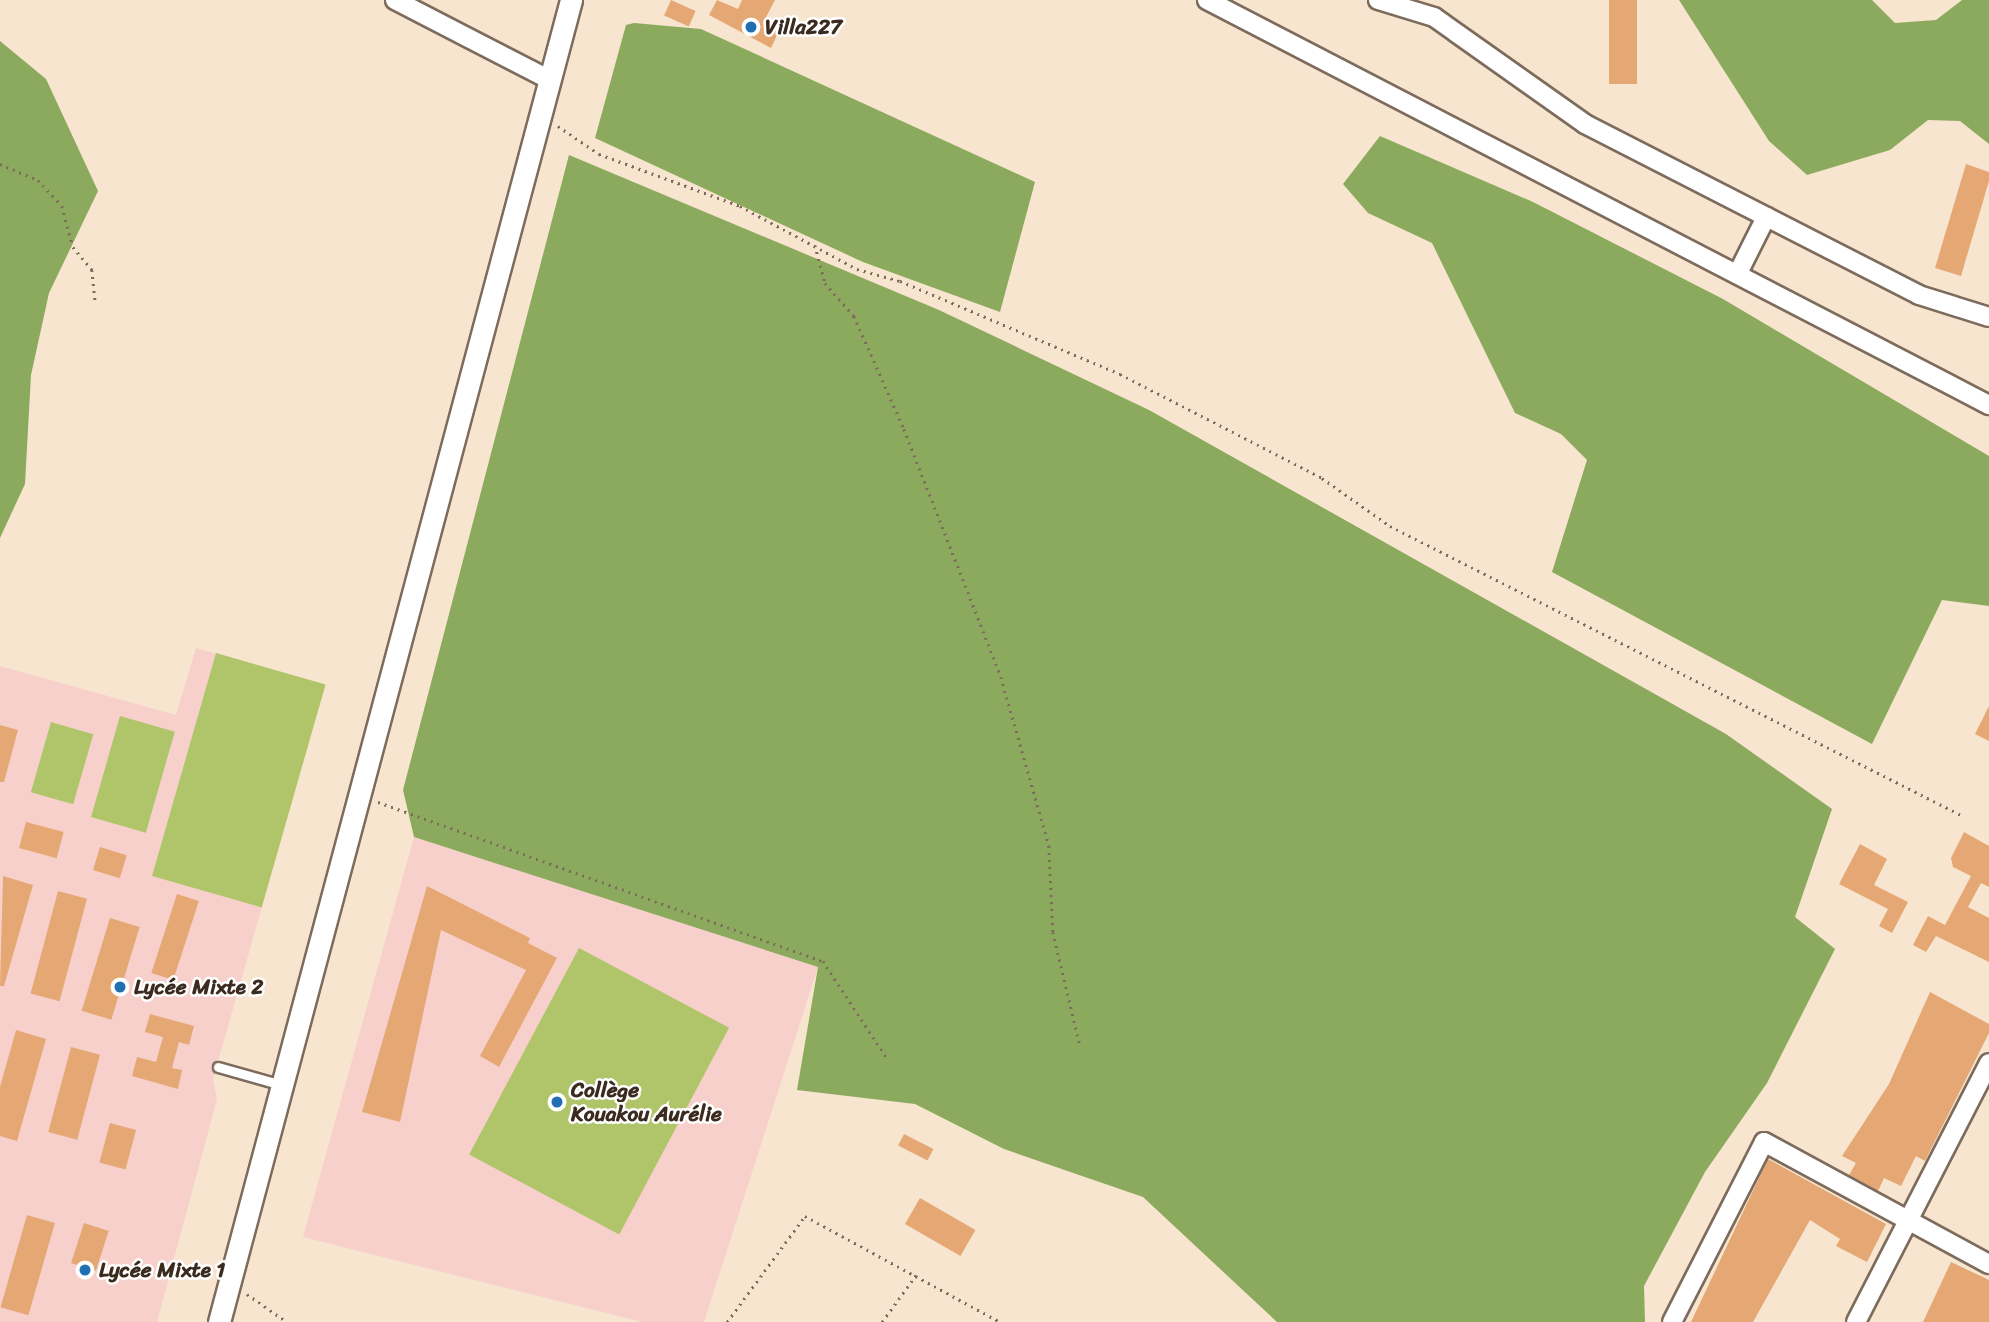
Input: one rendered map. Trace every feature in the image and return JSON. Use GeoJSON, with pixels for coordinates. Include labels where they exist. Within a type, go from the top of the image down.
{"type":"FeatureCollection","features":[{"type":"Feature","properties":{"kind":"street"},"geometry":{"type":"LineString","coordinates":[[395,0],[550,80]]}},
{"type":"Feature","properties":{"kind":"street"},"geometry":{"type":"LineString","coordinates":[[219,1322],[571,0]]}},
{"type":"Feature","properties":{"kind":"street"},"geometry":{"type":"LineString","coordinates":[[1207,0],[1989,405]]}},
{"type":"Feature","properties":{"kind":"street"},"geometry":{"type":"LineString","coordinates":[[1378,0],[1434,17],[1585,124],[1919,295],[1989,317]]}},
{"type":"Feature","properties":{"kind":"street"},"geometry":{"type":"LineString","coordinates":[[1738,273],[1766,217]]}},
{"type":"Feature","properties":{"kind":"street"},"geometry":{"type":"LineString","coordinates":[[1856,1322],[1989,1063]]}},
{"type":"Feature","properties":{"kind":"street"},"geometry":{"type":"LineString","coordinates":[[1672,1322],[1764,1142],[1989,1264]]}},
{"type":"Feature","properties":{"kind":"lane"},"geometry":{"type":"LineString","coordinates":[[218,1067],[284,1086]]}},
{"type":"Feature","properties":{"kind":"path"},"geometry":{"type":"LineString","coordinates":[[540,116],[599,154],[740,206],[857,270],[900,281],[1120,374],[1322,478],[1390,526],[1964,816]]}},
{"type":"Feature","properties":{"kind":"path"},"geometry":{"type":"LineString","coordinates":[[0,164],[38,180],[62,206],[73,247],[92,270],[95,300]]}},
{"type":"Feature","properties":{"kind":"path"},"geometry":{"type":"LineString","coordinates":[[815,245],[825,283],[854,316],[904,429],[1001,677],[1049,846],[1053,932],[1080,1045]]}},
{"type":"Feature","properties":{"kind":"path"},"geometry":{"type":"LineString","coordinates":[[358,796],[823,961],[886,1057]]}},
{"type":"Feature","properties":{"kind":"path"},"geometry":{"type":"LineString","coordinates":[[727,1322],[805,1216],[1000,1322]]}},
{"type":"Feature","properties":{"kind":"path"},"geometry":{"type":"LineString","coordinates":[[882,1322],[916,1275]]}},
{"type":"Feature","properties":{"kind":"path"},"geometry":{"type":"LineString","coordinates":[[230,1282],[287,1322]]}},
{"type":"Feature","properties":{"kind":"shaded area","name":"Lycée Mixte 2"},"geometry":{"type":"Polygon","coordinates":[[[196,648],[325,685],[213,1079],[217,1099],[157,1322],[0,1322],[0,666],[176,715],[196,648]]]}},
{"type":"Feature","properties":{"kind":"shaded area","name":"Collège Kouakou Aurélie"},"geometry":{"type":"Polygon","coordinates":[[[414,837],[818,967],[704,1322],[642,1322],[303,1237],[414,837]]]}},
{"type":"Feature","properties":{"kind":"green space"},"geometry":{"type":"Polygon","coordinates":[[[1679,0],[1872,0],[1895,23],[1936,20],[1962,0],[1989,0],[1989,144],[1960,121],[1928,120],[1890,150],[1807,175],[1769,141],[1679,0]]]}},
{"type":"Feature","properties":{"kind":"green space"},"geometry":{"type":"Polygon","coordinates":[[[634,23],[701,29],[1035,182],[1000,312],[863,262],[595,138],[626,25],[634,23]]]}},
{"type":"Feature","properties":{"kind":"green space"},"geometry":{"type":"Polygon","coordinates":[[[0,41],[46,79],[98,191],[49,293],[31,375],[25,484],[0,538],[0,41]]]}},
{"type":"Feature","properties":{"kind":"green space"},"geometry":{"type":"Polygon","coordinates":[[[1380,136],[1533,202],[1723,299],[1989,456],[1989,606],[1942,600],[1872,744],[1552,572],[1587,460],[1561,434],[1515,413],[1432,243],[1368,213],[1343,184],[1380,136]]]}},
{"type":"Feature","properties":{"kind":"green space"},"geometry":{"type":"Polygon","coordinates":[[[569,155],[939,310],[1149,410],[1726,734],[1832,809],[1795,917],[1835,949],[1767,1083],[1705,1172],[1644,1286],[1645,1322],[1277,1322],[1143,1197],[1004,1149],[915,1104],[797,1090],[818,967],[414,837],[403,790],[569,155]]]}},
{"type":"Feature","properties":{"kind":"green space"},"geometry":{"type":"Polygon","coordinates":[[[216,653],[326,684],[262,907],[152,876],[216,653]]]}},
{"type":"Feature","properties":{"kind":"green space"},"geometry":{"type":"Polygon","coordinates":[[[120,716],[175,732],[146,833],[91,817],[120,716]]]}},
{"type":"Feature","properties":{"kind":"green space"},"geometry":{"type":"Polygon","coordinates":[[[51,722],[93,734],[73,804],[31,792],[51,722]]]}},
{"type":"Feature","properties":{"kind":"green space"},"geometry":{"type":"Polygon","coordinates":[[[579,948],[729,1028],[619,1234],[469,1155],[579,948]]]}},
{"type":"Feature","properties":{"kind":"building"},"geometry":{"type":"Polygon","coordinates":[[[671,0],[696,11],[689,27],[664,16],[671,0]]]}},
{"type":"Feature","properties":{"kind":"building","name":"Villa227"},"geometry":{"type":"Polygon","coordinates":[[[717,0],[738,9],[742,0],[775,0],[763,23],[779,31],[771,48],[709,15],[717,0]]]}},
{"type":"Feature","properties":{"kind":"building"},"geometry":{"type":"Polygon","coordinates":[[[1609,0],[1637,0],[1637,84],[1609,84],[1609,0]]]}},
{"type":"Feature","properties":{"kind":"building"},"geometry":{"type":"Polygon","coordinates":[[[1966,164],[1989,172],[1989,181],[1961,276],[1935,268],[1966,164]]]}},
{"type":"Feature","properties":{"kind":"building"},"geometry":{"type":"Polygon","coordinates":[[[1989,706],[1989,741],[1975,734],[1989,706]]]}},
{"type":"Feature","properties":{"kind":"building"},"geometry":{"type":"Polygon","coordinates":[[[0,725],[18,730],[4,782],[0,782],[0,725]]]}},
{"type":"Feature","properties":{"kind":"building"},"geometry":{"type":"Polygon","coordinates":[[[26,822],[64,832],[57,858],[19,848],[26,822]]]}},
{"type":"Feature","properties":{"kind":"building"},"geometry":{"type":"Polygon","coordinates":[[[1964,832],[1989,846],[1989,887],[1981,883],[1968,907],[1989,918],[1989,962],[1936,936],[1926,952],[1913,945],[1928,916],[1945,925],[1971,876],[1953,867],[1951,858],[1964,832]]]}},
{"type":"Feature","properties":{"kind":"building"},"geometry":{"type":"Polygon","coordinates":[[[1860,844],[1887,859],[1874,885],[1908,902],[1892,933],[1879,926],[1888,909],[1839,884],[1860,844]]]}},
{"type":"Feature","properties":{"kind":"building"},"geometry":{"type":"Polygon","coordinates":[[[100,847],[127,855],[120,878],[93,870],[100,847]]]}},
{"type":"Feature","properties":{"kind":"building"},"geometry":{"type":"Polygon","coordinates":[[[3,876],[33,885],[4,986],[0,986],[3,876]]]}},
{"type":"Feature","properties":{"kind":"building"},"geometry":{"type":"Polygon","coordinates":[[[427,886],[530,938],[528,943],[557,958],[499,1067],[480,1056],[526,970],[441,930],[400,1122],[362,1112],[427,886]]]}},
{"type":"Feature","properties":{"kind":"building"},"geometry":{"type":"Polygon","coordinates":[[[58,891],[87,899],[60,1001],[31,993],[58,891]]]}},
{"type":"Feature","properties":{"kind":"building"},"geometry":{"type":"Polygon","coordinates":[[[177,894],[199,901],[173,980],[151,973],[177,894]]]}},
{"type":"Feature","properties":{"kind":"building"},"geometry":{"type":"Polygon","coordinates":[[[110,918],[140,927],[111,1020],[82,1011],[110,918]]]}},
{"type":"Feature","properties":{"kind":"building"},"geometry":{"type":"Polygon","coordinates":[[[1930,992],[1989,1024],[1989,1033],[1925,1161],[1916,1156],[1901,1186],[1884,1178],[1878,1191],[1849,1175],[1856,1163],[1842,1156],[1889,1084],[1930,992]]]}},
{"type":"Feature","properties":{"kind":"building"},"geometry":{"type":"Polygon","coordinates":[[[150,1014],[194,1026],[189,1045],[179,1042],[172,1068],[182,1070],[178,1089],[132,1076],[137,1057],[156,1062],[163,1037],[145,1032],[150,1014]]]}},
{"type":"Feature","properties":{"kind":"building"},"geometry":{"type":"Polygon","coordinates":[[[16,1030],[46,1039],[17,1141],[0,1136],[0,1087],[16,1030]]]}},
{"type":"Feature","properties":{"kind":"building"},"geometry":{"type":"Polygon","coordinates":[[[71,1047],[100,1055],[77,1140],[48,1132],[71,1047]]]}},
{"type":"Feature","properties":{"kind":"building"},"geometry":{"type":"Polygon","coordinates":[[[110,1123],[136,1130],[125,1170],[99,1163],[110,1123]]]}},
{"type":"Feature","properties":{"kind":"building"},"geometry":{"type":"Polygon","coordinates":[[[904,1134],[933,1149],[928,1161],[898,1146],[904,1134]]]}},
{"type":"Feature","properties":{"kind":"building"},"geometry":{"type":"Polygon","coordinates":[[[1768,1159],[1886,1224],[1867,1262],[1836,1246],[1840,1239],[1810,1220],[1753,1322],[1691,1322],[1768,1159]]]}},
{"type":"Feature","properties":{"kind":"building"},"geometry":{"type":"Polygon","coordinates":[[[920,1198],[975,1230],[960,1256],[905,1224],[920,1198]]]}},
{"type":"Feature","properties":{"kind":"building"},"geometry":{"type":"Polygon","coordinates":[[[27,1215],[55,1223],[28,1315],[1,1307],[27,1215]]]}},
{"type":"Feature","properties":{"kind":"building"},"geometry":{"type":"Polygon","coordinates":[[[84,1223],[109,1231],[96,1271],[71,1263],[84,1223]]]}},
{"type":"Feature","properties":{"kind":"building"},"geometry":{"type":"Polygon","coordinates":[[[1951,1262],[1989,1280],[1989,1322],[1923,1322],[1951,1262]]]}},
{"type":"Feature","properties":{"kind":"place","name":"Villa227"},"geometry":{"type":"Point","coordinates":[751,27]}},
{"type":"Feature","properties":{"kind":"place","name":"Lycée Mixte 2"},"geometry":{"type":"Point","coordinates":[120,987]}},
{"type":"Feature","properties":{"kind":"place","name":"Collège Kouakou Aurélie"},"geometry":{"type":"Point","coordinates":[557,1102]}},
{"type":"Feature","properties":{"kind":"place","name":"Lycée Mixte 1"},"geometry":{"type":"Point","coordinates":[85,1270]}}]}
